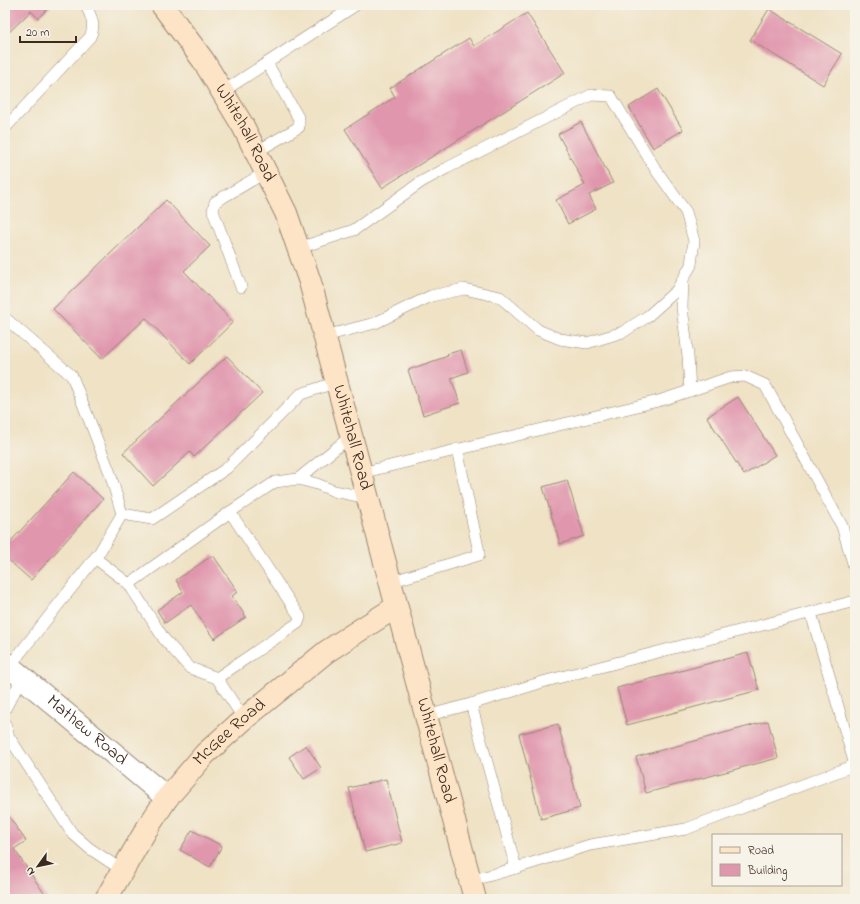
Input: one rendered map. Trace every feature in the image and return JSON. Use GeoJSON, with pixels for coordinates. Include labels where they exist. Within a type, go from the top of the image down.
{"type":"FeatureCollection","features":[{"type":"Feature","properties":{"kind":"main road","name":"Whitehall Road"},"geometry":{"type":"LineString","coordinates":[[162,5],[203,60],[243,126],[286,213],[299,248],[325,336],[396,607],[473,890]]}},
{"type":"Feature","properties":{"kind":"main road","name":"McGee Road"},"geometry":{"type":"LineString","coordinates":[[106,899],[122,870],[167,798],[205,754],[244,719],[326,652],[396,607]]}},
{"type":"Feature","properties":{"kind":"street","name":"Mathew Road"},"geometry":{"type":"LineString","coordinates":[[12,669],[167,798]]}},
{"type":"Feature","properties":{"kind":"lane"},"geometry":{"type":"LineString","coordinates":[[5,128],[90,37],[93,30],[93,23],[86,5]]}},
{"type":"Feature","properties":{"kind":"lane"},"geometry":{"type":"LineString","coordinates":[[222,92],[356,5]]}},
{"type":"Feature","properties":{"kind":"lane"},"geometry":{"type":"LineString","coordinates":[[256,152],[299,127],[299,119],[266,63]]}},
{"type":"Feature","properties":{"kind":"lane"},"geometry":{"type":"LineString","coordinates":[[299,248],[354,230],[421,182],[590,95],[611,96],[656,170],[686,212],[694,241],[691,265],[676,290],[648,316],[623,332],[587,343],[560,339],[538,330],[500,297],[464,288],[431,296],[375,323],[325,336]]}},
{"type":"Feature","properties":{"kind":"lane"},"geometry":{"type":"LineString","coordinates":[[241,287],[213,211],[215,202],[266,172]]}},
{"type":"Feature","properties":{"kind":"lane"},"geometry":{"type":"LineString","coordinates":[[683,278],[682,307],[688,356],[690,391]]}},
{"type":"Feature","properties":{"kind":"lane"},"geometry":{"type":"LineString","coordinates":[[5,318],[72,376],[110,473],[122,514],[95,558],[12,669],[8,703],[5,710]]}},
{"type":"Feature","properties":{"kind":"lane"},"geometry":{"type":"LineString","coordinates":[[361,473],[662,400],[731,377],[745,376],[765,385],[842,526],[855,570]]}},
{"type":"Feature","properties":{"kind":"lane"},"geometry":{"type":"LineString","coordinates":[[122,514],[152,519],[227,468],[302,394],[337,382]]}},
{"type":"Feature","properties":{"kind":"lane"},"geometry":{"type":"LineString","coordinates":[[298,479],[351,436]]}},
{"type":"Feature","properties":{"kind":"lane"},"geometry":{"type":"LineString","coordinates":[[390,582],[479,554],[480,552],[457,449]]}},
{"type":"Feature","properties":{"kind":"lane"},"geometry":{"type":"LineString","coordinates":[[129,584],[275,482],[298,479],[317,484],[334,491],[368,498]]}},
{"type":"Feature","properties":{"kind":"lane"},"geometry":{"type":"LineString","coordinates":[[217,678],[298,623],[300,617],[230,512]]}},
{"type":"Feature","properties":{"kind":"lane"},"geometry":{"type":"LineString","coordinates":[[95,558],[129,584],[164,639],[190,668],[217,678],[244,719]]}},
{"type":"Feature","properties":{"kind":"lane"},"geometry":{"type":"LineString","coordinates":[[426,716],[546,681],[855,601]]}},
{"type":"Feature","properties":{"kind":"lane"},"geometry":{"type":"LineString","coordinates":[[473,890],[516,868],[590,845],[686,829],[855,765],[811,613]]}},
{"type":"Feature","properties":{"kind":"lane"},"geometry":{"type":"LineString","coordinates":[[471,704],[516,868]]}},
{"type":"Feature","properties":{"kind":"lane"},"geometry":{"type":"LineString","coordinates":[[5,724],[9,737],[72,833],[89,848],[122,870]]}},
{"type":"Feature","properties":{"kind":"building"},"geometry":{"type":"Polygon","coordinates":[[[5,5],[10,7],[13,5],[52,5],[38,18],[31,11],[5,36],[5,5]]]}},
{"type":"Feature","properties":{"kind":"building"},"geometry":{"type":"Polygon","coordinates":[[[769,9],[842,54],[823,85],[750,40],[769,9]]]}},
{"type":"Feature","properties":{"kind":"building"},"geometry":{"type":"Polygon","coordinates":[[[527,13],[565,73],[382,188],[345,129],[395,97],[390,88],[469,38],[474,46],[527,13]]]}},
{"type":"Feature","properties":{"kind":"building"},"geometry":{"type":"Polygon","coordinates":[[[658,89],[683,130],[653,148],[629,107],[658,89]]]}},
{"type":"Feature","properties":{"kind":"building"},"geometry":{"type":"Polygon","coordinates":[[[581,122],[613,183],[589,195],[596,209],[568,224],[556,200],[585,185],[558,134],[581,122]]]}},
{"type":"Feature","properties":{"kind":"building"},"geometry":{"type":"Polygon","coordinates":[[[166,200],[210,246],[184,271],[233,322],[190,364],[146,318],[102,359],[53,309],[166,200]]]}},
{"type":"Feature","properties":{"kind":"building"},"geometry":{"type":"Polygon","coordinates":[[[461,350],[468,372],[451,378],[460,403],[423,415],[408,370],[448,356],[447,354],[461,350]]]}},
{"type":"Feature","properties":{"kind":"building"},"geometry":{"type":"Polygon","coordinates":[[[227,356],[262,393],[194,457],[190,452],[153,486],[123,453],[227,356]]]}},
{"type":"Feature","properties":{"kind":"building"},"geometry":{"type":"Polygon","coordinates":[[[738,397],[775,455],[744,475],[707,417],[738,397]]]}},
{"type":"Feature","properties":{"kind":"building"},"geometry":{"type":"Polygon","coordinates":[[[74,472],[103,499],[31,580],[5,557],[5,534],[12,540],[74,472]]]}},
{"type":"Feature","properties":{"kind":"building"},"geometry":{"type":"Polygon","coordinates":[[[567,480],[584,536],[560,544],[543,487],[567,480]]]}},
{"type":"Feature","properties":{"kind":"building"},"geometry":{"type":"Polygon","coordinates":[[[213,555],[238,592],[232,596],[246,617],[214,639],[191,605],[165,623],[157,610],[183,592],[176,580],[213,555]]]}},
{"type":"Feature","properties":{"kind":"building"},"geometry":{"type":"Polygon","coordinates":[[[748,653],[759,690],[627,725],[617,688],[748,653]]]}},
{"type":"Feature","properties":{"kind":"building"},"geometry":{"type":"Polygon","coordinates":[[[768,721],[778,758],[646,793],[636,757],[768,721]]]}},
{"type":"Feature","properties":{"kind":"building"},"geometry":{"type":"Polygon","coordinates":[[[558,724],[580,808],[541,819],[519,734],[558,724]]]}},
{"type":"Feature","properties":{"kind":"building"},"geometry":{"type":"Polygon","coordinates":[[[306,745],[321,768],[304,779],[289,757],[306,745]]]}},
{"type":"Feature","properties":{"kind":"building"},"geometry":{"type":"Polygon","coordinates":[[[386,779],[402,843],[365,852],[349,788],[386,779]]]}},
{"type":"Feature","properties":{"kind":"building"},"geometry":{"type":"Polygon","coordinates":[[[5,811],[26,841],[14,849],[48,899],[5,899],[5,811]]]}},
{"type":"Feature","properties":{"kind":"building"},"geometry":{"type":"Polygon","coordinates":[[[192,830],[222,846],[210,867],[180,850],[192,830]]]}}]}
